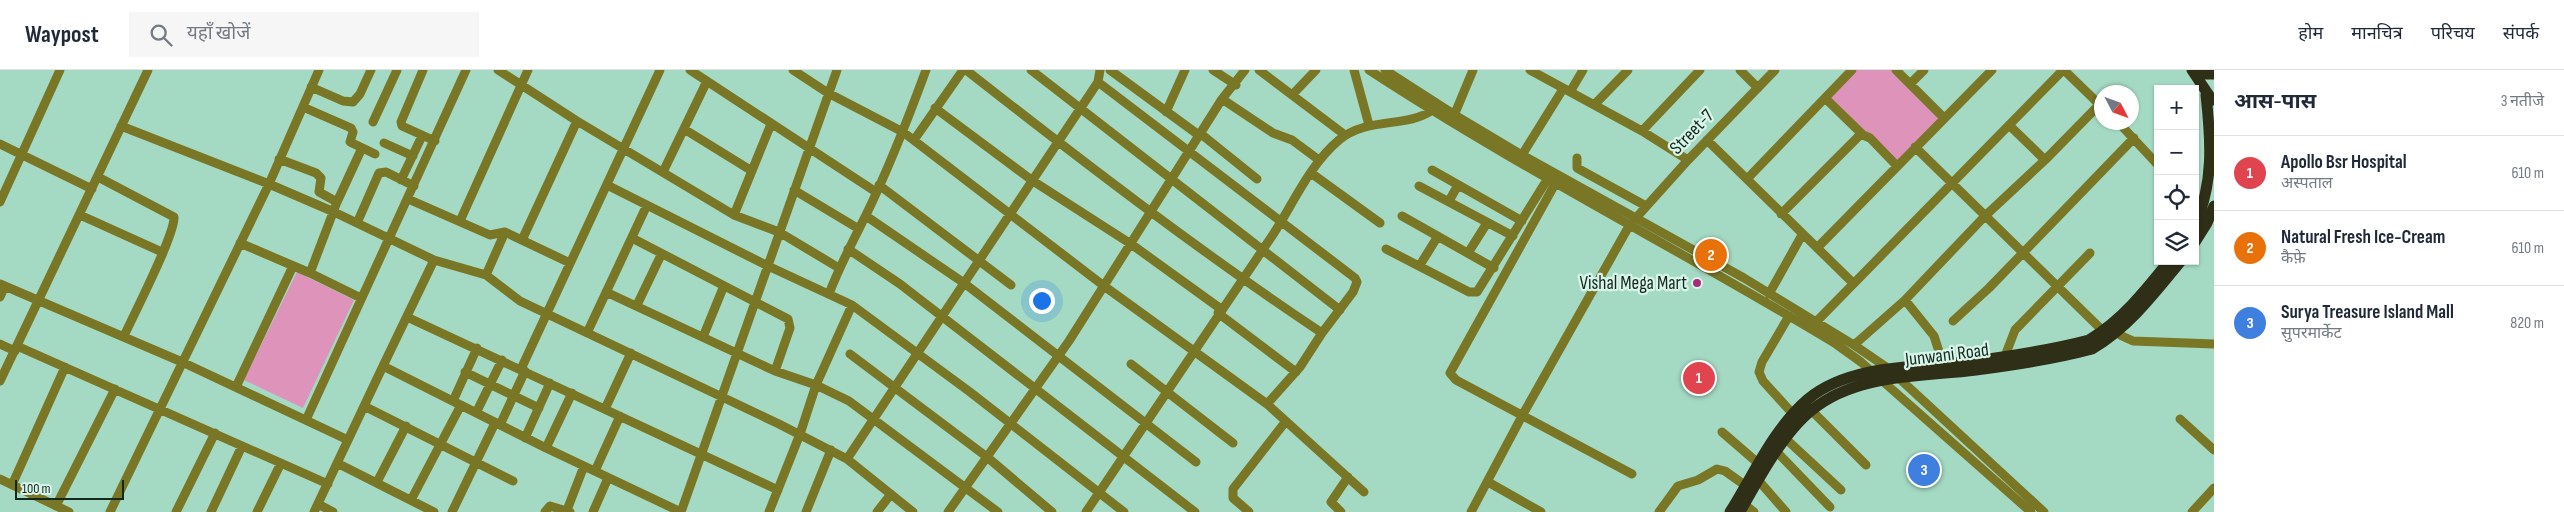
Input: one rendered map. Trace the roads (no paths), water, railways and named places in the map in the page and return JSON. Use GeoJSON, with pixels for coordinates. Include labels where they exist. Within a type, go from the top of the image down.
{"type":"FeatureCollection","features":[{"type":"Feature","properties":{"kind":"main road"},"geometry":{"type":"LineString","coordinates":[[2193,70],[2202,74],[2214,74]]}},
{"type":"Feature","properties":{"kind":"main road"},"geometry":{"type":"LineString","coordinates":[[2193,70],[2210,98],[2213,160],[2210,192],[2199,213]]}},
{"type":"Feature","properties":{"kind":"main road"},"geometry":{"type":"LineString","coordinates":[[2199,236],[2207,224],[2214,206]]}},
{"type":"Feature","properties":{"kind":"main road","name":"Junwani Road"},"geometry":{"type":"LineString","coordinates":[[1742,508],[1786,439],[1811,410],[1889,369],[2005,356],[2089,340],[2134,316],[2158,282],[2167,265]]}},
{"type":"Feature","properties":{"kind":"main road","name":"Junwani Road"},"geometry":{"type":"LineString","coordinates":[[2158,282],[2177,265]]}},
{"type":"Feature","properties":{"kind":"main road","name":"Junwani Road"},"geometry":{"type":"LineString","coordinates":[[1730,512],[1774,439],[1806,401],[1827,387],[1877,376],[1898,378],[1977,370],[2072,354],[2092,348],[2110,330]]}},
{"type":"Feature","properties":{"kind":"street"},"geometry":{"type":"LineString","coordinates":[[0,202],[60,70]]}},
{"type":"Feature","properties":{"kind":"street"},"geometry":{"type":"LineString","coordinates":[[0,381],[148,70]]}},
{"type":"Feature","properties":{"kind":"street"},"geometry":{"type":"LineString","coordinates":[[110,512],[269,184],[318,70]]}},
{"type":"Feature","properties":{"kind":"street"},"geometry":{"type":"LineString","coordinates":[[311,88],[343,101],[353,102],[360,94],[371,70]]}},
{"type":"Feature","properties":{"kind":"street"},"geometry":{"type":"LineString","coordinates":[[373,122],[397,70]]}},
{"type":"Feature","properties":{"kind":"street"},"geometry":{"type":"LineString","coordinates":[[423,70],[401,122],[402,126],[434,141]]}},
{"type":"Feature","properties":{"kind":"street"},"geometry":{"type":"LineString","coordinates":[[306,420],[466,70]]}},
{"type":"Feature","properties":{"kind":"street"},"geometry":{"type":"LineString","coordinates":[[498,70],[577,121],[734,215],[779,232],[839,268]]}},
{"type":"Feature","properties":{"kind":"street"},"geometry":{"type":"LineString","coordinates":[[460,222],[528,70]]}},
{"type":"Feature","properties":{"kind":"street"},"geometry":{"type":"LineString","coordinates":[[452,512],[476,462],[513,396],[547,314],[660,70]]}},
{"type":"Feature","properties":{"kind":"street"},"geometry":{"type":"LineString","coordinates":[[690,70],[808,148],[878,188],[980,260],[1011,285]]}},
{"type":"Feature","properties":{"kind":"street"},"geometry":{"type":"LineString","coordinates":[[793,70],[828,93],[903,132],[914,140],[1104,286],[1267,404],[1364,492]]}},
{"type":"Feature","properties":{"kind":"street"},"geometry":{"type":"LineString","coordinates":[[383,366],[525,438],[681,512],[720,396],[837,70]]}},
{"type":"Feature","properties":{"kind":"street"},"geometry":{"type":"LineString","coordinates":[[829,294],[839,268],[866,216],[903,132],[926,70]]}},
{"type":"Feature","properties":{"kind":"street"},"geometry":{"type":"LineString","coordinates":[[914,140],[935,108],[964,70],[1151,213],[1241,279],[1322,333]]}},
{"type":"Feature","properties":{"kind":"street"},"geometry":{"type":"LineString","coordinates":[[1031,70],[1340,310]]}},
{"type":"Feature","properties":{"kind":"street"},"geometry":{"type":"LineString","coordinates":[[847,459],[1098,82],[1100,70]]}},
{"type":"Feature","properties":{"kind":"street"},"geometry":{"type":"LineString","coordinates":[[1110,70],[1166,112],[1201,135],[1257,179]]}},
{"type":"Feature","properties":{"kind":"street"},"geometry":{"type":"LineString","coordinates":[[1121,78],[1127,70]]}},
{"type":"Feature","properties":{"kind":"street"},"geometry":{"type":"LineString","coordinates":[[1166,112],[1185,70]]}},
{"type":"Feature","properties":{"kind":"street"},"geometry":{"type":"LineString","coordinates":[[1213,70],[1236,85]]}},
{"type":"Feature","properties":{"kind":"street"},"geometry":{"type":"LineString","coordinates":[[948,512],[1058,355],[1191,152],[1222,99],[1236,85],[1245,70]]}},
{"type":"Feature","properties":{"kind":"street"},"geometry":{"type":"LineString","coordinates":[[1259,70],[1273,74],[1293,94],[1345,135]]}},
{"type":"Feature","properties":{"kind":"street"},"geometry":{"type":"LineString","coordinates":[[1293,94],[1316,70]]}},
{"type":"Feature","properties":{"kind":"street"},"geometry":{"type":"LineString","coordinates":[[1354,70],[1369,125]]}},
{"type":"Feature","properties":{"kind":"street"},"geometry":{"type":"LineString","coordinates":[[1369,70],[1551,179],[1769,294],[1854,345],[1889,369],[1941,420],[2044,512]]}},
{"type":"Feature","properties":{"kind":"street"},"geometry":{"type":"LineString","coordinates":[[1385,70],[1435,108]]}},
{"type":"Feature","properties":{"kind":"street"},"geometry":{"type":"LineString","coordinates":[[1452,119],[1473,70]]}},
{"type":"Feature","properties":{"kind":"street"},"geometry":{"type":"LineString","coordinates":[[1530,70],[1642,131],[1688,160]]}},
{"type":"Feature","properties":{"kind":"street"},"geometry":{"type":"LineString","coordinates":[[1522,155],[1566,91],[1583,70]]}},
{"type":"Feature","properties":{"kind":"street"},"geometry":{"type":"LineString","coordinates":[[1594,105],[1628,70]]}},
{"type":"Feature","properties":{"kind":"street"},"geometry":{"type":"LineString","coordinates":[[1642,131],[1700,70]]}},
{"type":"Feature","properties":{"kind":"street"},"geometry":{"type":"LineString","coordinates":[[1740,70],[1758,88]]}},
{"type":"Feature","properties":{"kind":"street","name":"Street-7"},"geometry":{"type":"LineString","coordinates":[[1471,512],[1522,416],[1632,222],[1688,160],[1775,70]]}},
{"type":"Feature","properties":{"kind":"street"},"geometry":{"type":"LineString","coordinates":[[1896,70],[1944,118]]}},
{"type":"Feature","properties":{"kind":"street"},"geometry":{"type":"LineString","coordinates":[[1910,84],[1924,70]]}},
{"type":"Feature","properties":{"kind":"street"},"geometry":{"type":"LineString","coordinates":[[1817,248],[1992,70]]}},
{"type":"Feature","properties":{"kind":"street"},"geometry":{"type":"LineString","coordinates":[[1816,322],[2063,70],[2094,100]]}},
{"type":"Feature","properties":{"kind":"street"},"geometry":{"type":"LineString","coordinates":[[1747,179],[1825,98],[1845,72]]}},
{"type":"Feature","properties":{"kind":"street"},"geometry":{"type":"LineString","coordinates":[[663,172],[707,82]]}},
{"type":"Feature","properties":{"kind":"street"},"geometry":{"type":"LineString","coordinates":[[1098,82],[1355,278],[1356,286],[1340,310],[1296,372],[1267,404]]}},
{"type":"Feature","properties":{"kind":"street"},"geometry":{"type":"LineString","coordinates":[[1825,98],[1863,135],[1870,138],[1897,166]]}},
{"type":"Feature","properties":{"kind":"street"},"geometry":{"type":"LineString","coordinates":[[1222,99],[1273,133],[1292,140],[1319,160]]}},
{"type":"Feature","properties":{"kind":"street"},"geometry":{"type":"LineString","coordinates":[[303,107],[351,128],[353,132],[350,142],[375,154]]}},
{"type":"Feature","properties":{"kind":"street"},"geometry":{"type":"LineString","coordinates":[[935,108],[1033,181],[1131,244],[1220,311],[1296,372]]}},
{"type":"Feature","properties":{"kind":"street"},"geometry":{"type":"LineString","coordinates":[[1086,512],[1241,279],[1282,222],[1319,160],[1345,135],[1369,125],[1420,116],[1435,108]]}},
{"type":"Feature","properties":{"kind":"street"},"geometry":{"type":"LineString","coordinates":[[1854,345],[1905,300],[1985,216],[2094,112]]}},
{"type":"Feature","properties":{"kind":"street"},"geometry":{"type":"LineString","coordinates":[[1452,119],[1522,155],[1551,179]]}},
{"type":"Feature","properties":{"kind":"street"},"geometry":{"type":"LineString","coordinates":[[522,240],[577,121]]}},
{"type":"Feature","properties":{"kind":"street"},"geometry":{"type":"LineString","coordinates":[[734,215],[771,124]]}},
{"type":"Feature","properties":{"kind":"street"},"geometry":{"type":"LineString","coordinates":[[2009,124],[2045,160]]}},
{"type":"Feature","properties":{"kind":"street"},"geometry":{"type":"LineString","coordinates":[[122,126],[269,184],[334,212],[434,260],[486,275],[520,301],[831,450],[847,459],[912,512]]}},
{"type":"Feature","properties":{"kind":"street"},"geometry":{"type":"LineString","coordinates":[[684,129],[752,171]]}},
{"type":"Feature","properties":{"kind":"street"},"geometry":{"type":"LineString","coordinates":[[2126,130],[2154,160]]}},
{"type":"Feature","properties":{"kind":"street"},"geometry":{"type":"LineString","coordinates":[[1781,214],[1863,135]]}},
{"type":"Feature","properties":{"kind":"street"},"geometry":{"type":"LineString","coordinates":[[401,180],[422,136]]}},
{"type":"Feature","properties":{"kind":"street"},"geometry":{"type":"LineString","coordinates":[[1953,320],[1976,301],[2134,138]]}},
{"type":"Feature","properties":{"kind":"street"},"geometry":{"type":"LineString","coordinates":[[1707,140],[1853,283]]}},
{"type":"Feature","properties":{"kind":"street"},"geometry":{"type":"LineString","coordinates":[[384,143],[413,156]]}},
{"type":"Feature","properties":{"kind":"street"},"geometry":{"type":"LineString","coordinates":[[0,144],[92,189]]}},
{"type":"Feature","properties":{"kind":"street"},"geometry":{"type":"LineString","coordinates":[[1915,147],[2059,286],[2110,330],[2128,340],[2140,342],[2214,344]]}},
{"type":"Feature","properties":{"kind":"street"},"geometry":{"type":"LineString","coordinates":[[310,273],[337,202],[362,148]]}},
{"type":"Feature","properties":{"kind":"street"},"geometry":{"type":"LineString","coordinates":[[1577,158],[1577,168],[1646,206]]}},
{"type":"Feature","properties":{"kind":"street"},"geometry":{"type":"LineString","coordinates":[[279,159],[316,173],[321,178],[319,192],[337,202]]}},
{"type":"Feature","properties":{"kind":"street"},"geometry":{"type":"LineString","coordinates":[[1432,170],[1522,221]]}},
{"type":"Feature","properties":{"kind":"street"},"geometry":{"type":"LineString","coordinates":[[357,223],[379,173],[382,171],[414,186]]}},
{"type":"Feature","properties":{"kind":"street"},"geometry":{"type":"LineString","coordinates":[[1310,173],[1380,222]]}},
{"type":"Feature","properties":{"kind":"street"},"geometry":{"type":"LineString","coordinates":[[98,177],[174,217],[174,223],[162,252],[124,336]]}},
{"type":"Feature","properties":{"kind":"street"},"geometry":{"type":"LineString","coordinates":[[1386,248],[1474,293],[1481,288],[1522,221],[1551,179]]}},
{"type":"Feature","properties":{"kind":"street"},"geometry":{"type":"LineString","coordinates":[[1551,179],[1450,372],[1456,380],[1632,474]]}},
{"type":"Feature","properties":{"kind":"street"},"geometry":{"type":"LineString","coordinates":[[608,184],[768,266],[852,305],[1124,512]]}},
{"type":"Feature","properties":{"kind":"street"},"geometry":{"type":"LineString","coordinates":[[1449,201],[1458,185]]}},
{"type":"Feature","properties":{"kind":"street"},"geometry":{"type":"LineString","coordinates":[[1419,186],[1513,236]]}},
{"type":"Feature","properties":{"kind":"street"},"geometry":{"type":"LineString","coordinates":[[794,190],[858,229]]}},
{"type":"Feature","properties":{"kind":"street"},"geometry":{"type":"LineString","coordinates":[[408,199],[490,235],[505,232],[570,263]]}},
{"type":"Feature","properties":{"kind":"street"},"geometry":{"type":"LineString","coordinates":[[587,333],[647,205]]}},
{"type":"Feature","properties":{"kind":"street"},"geometry":{"type":"LineString","coordinates":[[80,215],[162,252]]}},
{"type":"Feature","properties":{"kind":"street"},"geometry":{"type":"LineString","coordinates":[[866,216],[964,283],[1196,462]]}},
{"type":"Feature","properties":{"kind":"street"},"geometry":{"type":"LineString","coordinates":[[1402,216],[1494,268]]}},
{"type":"Feature","properties":{"kind":"street"},"geometry":{"type":"LineString","coordinates":[[1632,222],[1842,349],[1877,376],[2031,512]]}},
{"type":"Feature","properties":{"kind":"street"},"geometry":{"type":"LineString","coordinates":[[1468,253],[1487,223]]}},
{"type":"Feature","properties":{"kind":"street"},"geometry":{"type":"LineString","coordinates":[[486,275],[505,232]]}},
{"type":"Feature","properties":{"kind":"street"},"geometry":{"type":"LineString","coordinates":[[1769,294],[1802,235]]}},
{"type":"Feature","properties":{"kind":"street"},"geometry":{"type":"LineString","coordinates":[[1420,265],[1438,236]]}},
{"type":"Feature","properties":{"kind":"street"},"geometry":{"type":"LineString","coordinates":[[632,238],[723,288],[783,316],[790,323],[775,371]]}},
{"type":"Feature","properties":{"kind":"street"},"geometry":{"type":"LineString","coordinates":[[240,243],[362,298]]}},
{"type":"Feature","properties":{"kind":"street"},"geometry":{"type":"LineString","coordinates":[[848,249],[942,316],[1195,512]]}},
{"type":"Feature","properties":{"kind":"street"},"geometry":{"type":"LineString","coordinates":[[2005,356],[2015,330],[2090,253]]}},
{"type":"Feature","properties":{"kind":"street"},"geometry":{"type":"LineString","coordinates":[[637,305],[661,255]]}},
{"type":"Feature","properties":{"kind":"street"},"geometry":{"type":"LineString","coordinates":[[333,512],[316,508],[434,260]]}},
{"type":"Feature","properties":{"kind":"street"},"geometry":{"type":"LineString","coordinates":[[236,387],[293,266]]}},
{"type":"Feature","properties":{"kind":"street"},"geometry":{"type":"LineString","coordinates":[[0,297],[3,285],[40,300],[182,362],[348,440]]}},
{"type":"Feature","properties":{"kind":"street"},"geometry":{"type":"LineString","coordinates":[[702,337],[723,288]]}},
{"type":"Feature","properties":{"kind":"street"},"geometry":{"type":"LineString","coordinates":[[606,292],[775,371],[816,385],[850,401],[966,486],[998,512]]}},
{"type":"Feature","properties":{"kind":"street"},"geometry":{"type":"LineString","coordinates":[[1905,300],[1934,336],[1943,364]]}},
{"type":"Feature","properties":{"kind":"street"},"geometry":{"type":"LineString","coordinates":[[769,512],[800,434],[816,385],[852,305]]}},
{"type":"Feature","properties":{"kind":"street"},"geometry":{"type":"LineString","coordinates":[[1789,316],[1762,362],[1759,372],[1763,381],[1794,414]]}},
{"type":"Feature","properties":{"kind":"street"},"geometry":{"type":"LineString","coordinates":[[406,317],[778,490]]}},
{"type":"Feature","properties":{"kind":"street"},"geometry":{"type":"LineString","coordinates":[[0,344],[16,348],[65,367],[328,484]]}},
{"type":"Feature","properties":{"kind":"street"},"geometry":{"type":"LineString","coordinates":[[411,500],[442,444],[457,403],[465,372],[476,348]]}},
{"type":"Feature","properties":{"kind":"street"},"geometry":{"type":"LineString","coordinates":[[605,409],[631,353]]}},
{"type":"Feature","properties":{"kind":"street"},"geometry":{"type":"LineString","coordinates":[[850,354],[987,457],[1052,512]]}},
{"type":"Feature","properties":{"kind":"street"},"geometry":{"type":"LineString","coordinates":[[476,413],[502,360]]}},
{"type":"Feature","properties":{"kind":"street"},"geometry":{"type":"LineString","coordinates":[[1132,364],[1233,443]]}},
{"type":"Feature","properties":{"kind":"street"},"geometry":{"type":"LineString","coordinates":[[12,485],[65,367]]}},
{"type":"Feature","properties":{"kind":"street"},"geometry":{"type":"LineString","coordinates":[[465,372],[539,408]]}},
{"type":"Feature","properties":{"kind":"street"},"geometry":{"type":"LineString","coordinates":[[525,438],[550,383]]}},
{"type":"Feature","properties":{"kind":"street"},"geometry":{"type":"LineString","coordinates":[[56,506],[115,389]]}},
{"type":"Feature","properties":{"kind":"street"},"geometry":{"type":"LineString","coordinates":[[546,448],[572,393]]}},
{"type":"Feature","properties":{"kind":"street"},"geometry":{"type":"LineString","coordinates":[[364,406],[513,481]]}},
{"type":"Feature","properties":{"kind":"street"},"geometry":{"type":"LineString","coordinates":[[1811,410],[1866,465]]}},
{"type":"Feature","properties":{"kind":"street"},"geometry":{"type":"LineString","coordinates":[[595,471],[620,416]]}},
{"type":"Feature","properties":{"kind":"street"},"geometry":{"type":"LineString","coordinates":[[2180,419],[2214,450]]}},
{"type":"Feature","properties":{"kind":"street"},"geometry":{"type":"LineString","coordinates":[[1934,426],[1941,420]]}},
{"type":"Feature","properties":{"kind":"street"},"geometry":{"type":"LineString","coordinates":[[1249,512],[1233,498],[1233,489],[1286,421]]}},
{"type":"Feature","properties":{"kind":"street"},"geometry":{"type":"LineString","coordinates":[[377,482],[406,426]]}},
{"type":"Feature","properties":{"kind":"street"},"geometry":{"type":"LineString","coordinates":[[1722,432],[1759,464]]}},
{"type":"Feature","properties":{"kind":"street"},"geometry":{"type":"LineString","coordinates":[[176,512],[215,433]]}},
{"type":"Feature","properties":{"kind":"street"},"geometry":{"type":"LineString","coordinates":[[1786,439],[1841,490]]}},
{"type":"Feature","properties":{"kind":"street"},"geometry":{"type":"LineString","coordinates":[[211,512],[242,446]]}},
{"type":"Feature","properties":{"kind":"street"},"geometry":{"type":"LineString","coordinates":[[806,512],[831,450]]}},
{"type":"Feature","properties":{"kind":"street"},"geometry":{"type":"LineString","coordinates":[[1777,452],[1830,507]]}},
{"type":"Feature","properties":{"kind":"street"},"geometry":{"type":"LineString","coordinates":[[257,512],[281,463]]}},
{"type":"Feature","properties":{"kind":"street"},"geometry":{"type":"LineString","coordinates":[[338,463],[434,512]]}},
{"type":"Feature","properties":{"kind":"street"},"geometry":{"type":"LineString","coordinates":[[545,512],[550,506],[569,511],[584,466]]}},
{"type":"Feature","properties":{"kind":"street"},"geometry":{"type":"LineString","coordinates":[[1659,512],[1678,486],[1698,480],[1717,469],[1725,471],[1746,486]]}},
{"type":"Feature","properties":{"kind":"street"},"geometry":{"type":"LineString","coordinates":[[593,512],[608,478]]}},
{"type":"Feature","properties":{"kind":"street"},"geometry":{"type":"LineString","coordinates":[[1341,512],[1331,502],[1348,478]]}},
{"type":"Feature","properties":{"kind":"street"},"geometry":{"type":"LineString","coordinates":[[0,479],[68,512]]}},
{"type":"Feature","properties":{"kind":"street"},"geometry":{"type":"LineString","coordinates":[[1759,481],[1786,512]]}},
{"type":"Feature","properties":{"kind":"street"},"geometry":{"type":"LineString","coordinates":[[1488,482],[1542,512]]}},
{"type":"Feature","properties":{"kind":"street"},"geometry":{"type":"LineString","coordinates":[[2192,512],[2214,488]]}},
{"type":"Feature","properties":{"kind":"street"},"geometry":{"type":"LineString","coordinates":[[877,512],[891,494]]}},
{"type":"Feature","properties":{"kind":"street"},"geometry":{"type":"LineString","coordinates":[[1742,508],[1754,512]]}},
{"type":"Feature","properties":{"kind":"place","name":"Natural Fresh Ice-Cream"},"geometry":{"type":"Point","coordinates":[1711,255]}},
{"type":"Feature","properties":{"kind":"place","name":"Vishal Mega Mart"},"geometry":{"type":"Point","coordinates":[1697,283]}},
{"type":"Feature","properties":{"kind":"place","name":"Apollo Bsr Hospital"},"geometry":{"type":"Point","coordinates":[1699,378]}},
{"type":"Feature","properties":{"kind":"place","name":"Surya Treasure Island Mall"},"geometry":{"type":"Point","coordinates":[1924,470]}}]}
